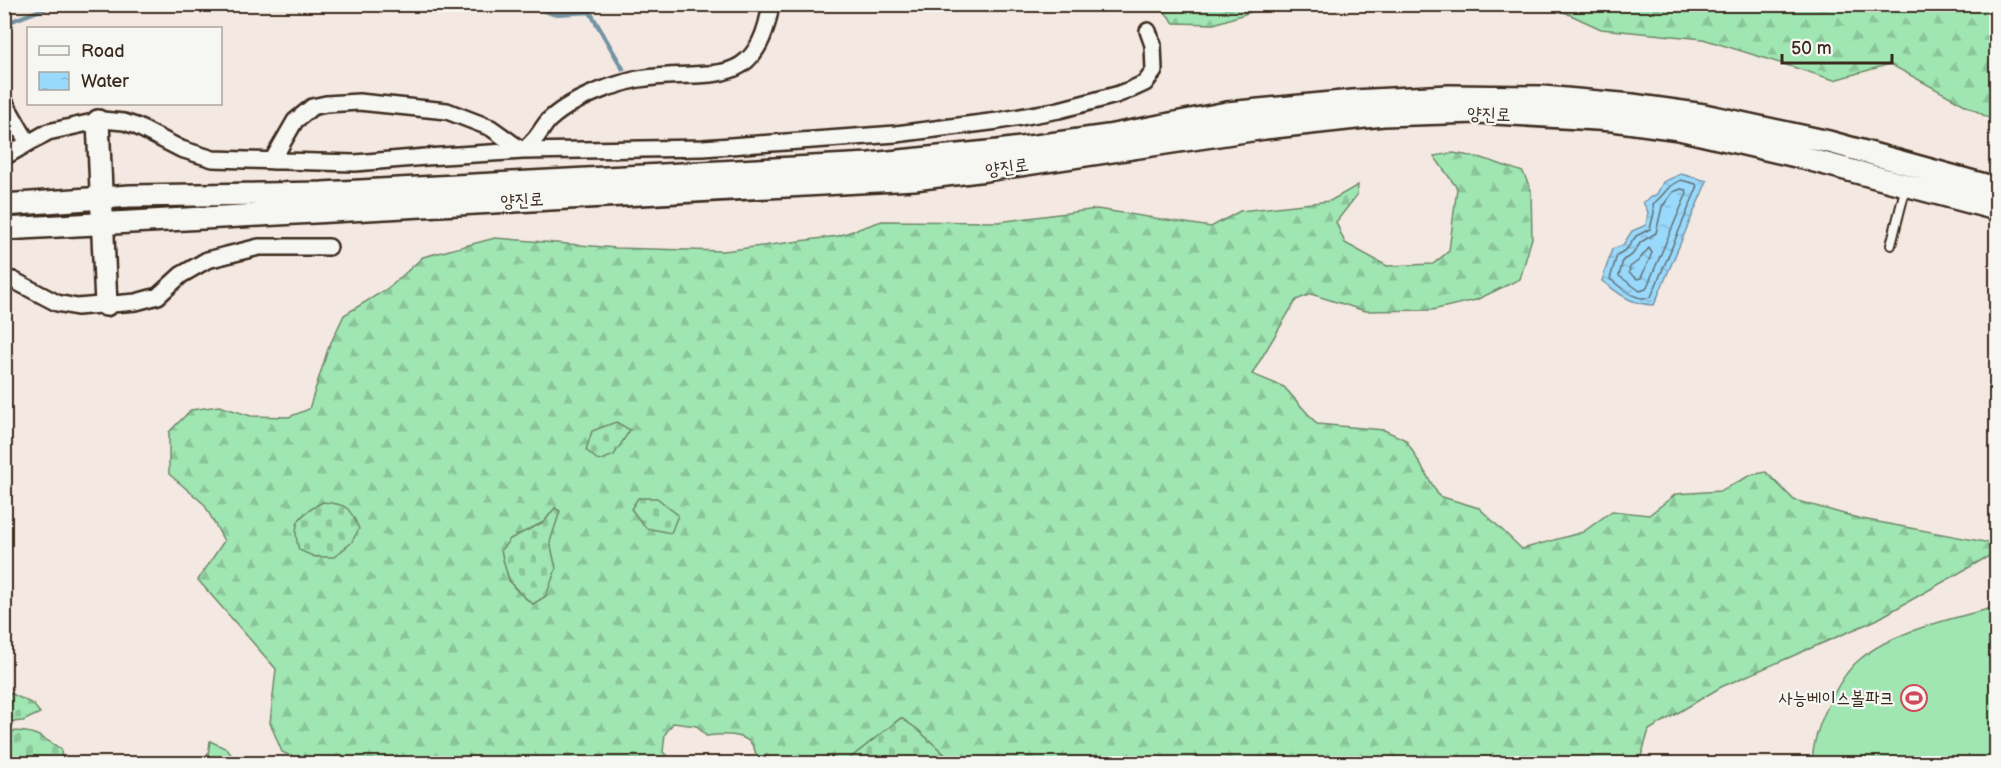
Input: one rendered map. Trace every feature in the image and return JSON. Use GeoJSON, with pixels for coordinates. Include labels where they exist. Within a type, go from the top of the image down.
{"type":"FeatureCollection","features":[{"type":"Feature","properties":{"kind":"main road","name":"양진로"},"geometry":{"type":"LineString","coordinates":[[4,205],[100,198],[322,193],[870,164],[998,151],[1108,136],[1227,113],[1353,101],[1449,96],[1543,97],[1632,105],[1704,115],[1829,142],[1996,188]]}},
{"type":"Feature","properties":{"kind":"main road","name":"양진로"},"geometry":{"type":"LineString","coordinates":[[4,229],[914,179],[1266,128],[1383,115],[1477,112],[1613,120],[1679,129],[1796,156],[1996,209]]}},
{"type":"Feature","properties":{"kind":"main road"},"geometry":{"type":"LineString","coordinates":[[98,120],[106,305]]}},
{"type":"Feature","properties":{"kind":"street"},"geometry":{"type":"LineString","coordinates":[[523,152],[557,113],[603,90],[639,79],[712,74],[734,70],[748,59],[763,40],[771,4]]}},
{"type":"Feature","properties":{"kind":"street"},"geometry":{"type":"LineString","coordinates":[[4,157],[56,130],[98,120],[124,122],[148,131],[181,149],[213,159],[355,163],[523,152],[759,145],[896,134],[998,121],[1059,110],[1116,95],[1145,83],[1154,71],[1153,45],[1148,31]]}},
{"type":"Feature","properties":{"kind":"street"},"geometry":{"type":"LineString","coordinates":[[4,101],[28,143]]}},
{"type":"Feature","properties":{"kind":"street"},"geometry":{"type":"LineString","coordinates":[[272,161],[295,121],[312,107],[359,102],[447,111],[491,128],[523,152]]}},
{"type":"Feature","properties":{"kind":"street"},"geometry":{"type":"LineString","coordinates":[[4,278],[14,280],[57,303],[77,307],[106,305],[136,302],[158,296],[181,275],[207,260],[259,247],[329,247]]}},
{"type":"Feature","properties":{"kind":"lane"},"geometry":{"type":"LineString","coordinates":[[1891,245],[1906,184]]}},
{"type":"Feature","properties":{"kind":"green space"},"geometry":{"type":"Polygon","coordinates":[[[1159,5],[1272,5],[1214,24],[1174,23],[1159,5]]]}},
{"type":"Feature","properties":{"kind":"green space"},"geometry":{"type":"Polygon","coordinates":[[[1549,5],[1996,5],[1996,122],[1890,64],[1834,80],[1703,39],[1601,29],[1549,5]]]}},
{"type":"Feature","properties":{"kind":"green space"},"geometry":{"type":"Polygon","coordinates":[[[1453,153],[1482,158],[1523,172],[1531,190],[1532,238],[1520,279],[1476,300],[1432,310],[1365,311],[1311,294],[1296,300],[1252,374],[1284,387],[1317,424],[1384,430],[1406,440],[1439,496],[1479,508],[1522,549],[1583,532],[1612,511],[1649,515],[1676,494],[1720,491],[1751,475],[1766,472],[1794,500],[1862,519],[1996,544],[1996,552],[1876,620],[1721,687],[1649,730],[1639,763],[954,763],[917,729],[901,718],[844,763],[756,763],[753,745],[747,740],[732,735],[706,736],[697,726],[673,723],[665,734],[663,752],[671,760],[689,763],[307,764],[282,752],[270,723],[276,669],[198,580],[224,541],[204,504],[169,474],[169,432],[191,410],[219,406],[251,416],[289,417],[309,409],[328,349],[344,315],[390,287],[423,257],[495,238],[616,248],[724,251],[838,236],[882,221],[998,222],[1097,209],[1211,227],[1240,211],[1330,201],[1358,185],[1357,195],[1336,222],[1345,243],[1387,266],[1433,264],[1449,251],[1457,188],[1434,156],[1453,153]],[[555,508],[544,522],[510,539],[507,569],[510,583],[533,604],[555,569],[550,542],[555,508]]]}},
{"type":"Feature","properties":{"kind":"green space"},"geometry":{"type":"Polygon","coordinates":[[[616,422],[630,430],[614,455],[599,461],[586,450],[592,431],[616,422]]]}},
{"type":"Feature","properties":{"kind":"green space"},"geometry":{"type":"Polygon","coordinates":[[[638,498],[657,498],[678,515],[671,533],[646,528],[631,509],[638,498]]]}},
{"type":"Feature","properties":{"kind":"green space"},"geometry":{"type":"Polygon","coordinates":[[[323,502],[347,508],[359,529],[351,543],[334,557],[315,557],[299,550],[297,540],[299,520],[323,502]]]}},
{"type":"Feature","properties":{"kind":"green space"},"geometry":{"type":"Polygon","coordinates":[[[555,508],[560,511],[550,542],[556,569],[546,596],[533,604],[510,581],[501,550],[510,539],[544,522],[555,508]]]}},
{"type":"Feature","properties":{"kind":"green space","name":"사능베이스볼파크"},"geometry":{"type":"Polygon","coordinates":[[[1996,607],[1996,763],[1812,763],[1815,739],[1826,709],[1842,680],[1859,660],[1888,641],[1906,633],[1996,607]]]}},
{"type":"Feature","properties":{"kind":"green space"},"geometry":{"type":"Polygon","coordinates":[[[4,690],[33,704],[40,713],[23,721],[11,722],[7,732],[36,734],[48,740],[61,749],[62,763],[5,763],[4,690]]]}},
{"type":"Feature","properties":{"kind":"green space"},"geometry":{"type":"Polygon","coordinates":[[[901,718],[917,729],[954,763],[844,763],[901,718]]]}},
{"type":"Feature","properties":{"kind":"green space"},"geometry":{"type":"Polygon","coordinates":[[[210,741],[227,749],[237,763],[210,763],[208,755],[210,741]]]}},
{"type":"Feature","properties":{"kind":"water"},"geometry":{"type":"Polygon","coordinates":[[[1681,174],[1707,181],[1654,305],[1632,301],[1602,281],[1612,249],[1623,245],[1632,231],[1646,225],[1648,212],[1643,202],[1657,194],[1663,182],[1681,174]]]}},
{"type":"Feature","properties":{"kind":"waterway"},"geometry":{"type":"LineString","coordinates":[[4,24],[56,4]]}},
{"type":"Feature","properties":{"kind":"waterway"},"geometry":{"type":"LineString","coordinates":[[525,4],[553,14],[590,12],[623,69]]}},
{"type":"Feature","properties":{"kind":"place","name":"사능베이스볼파크"},"geometry":{"type":"Point","coordinates":[1914,698]}}]}
